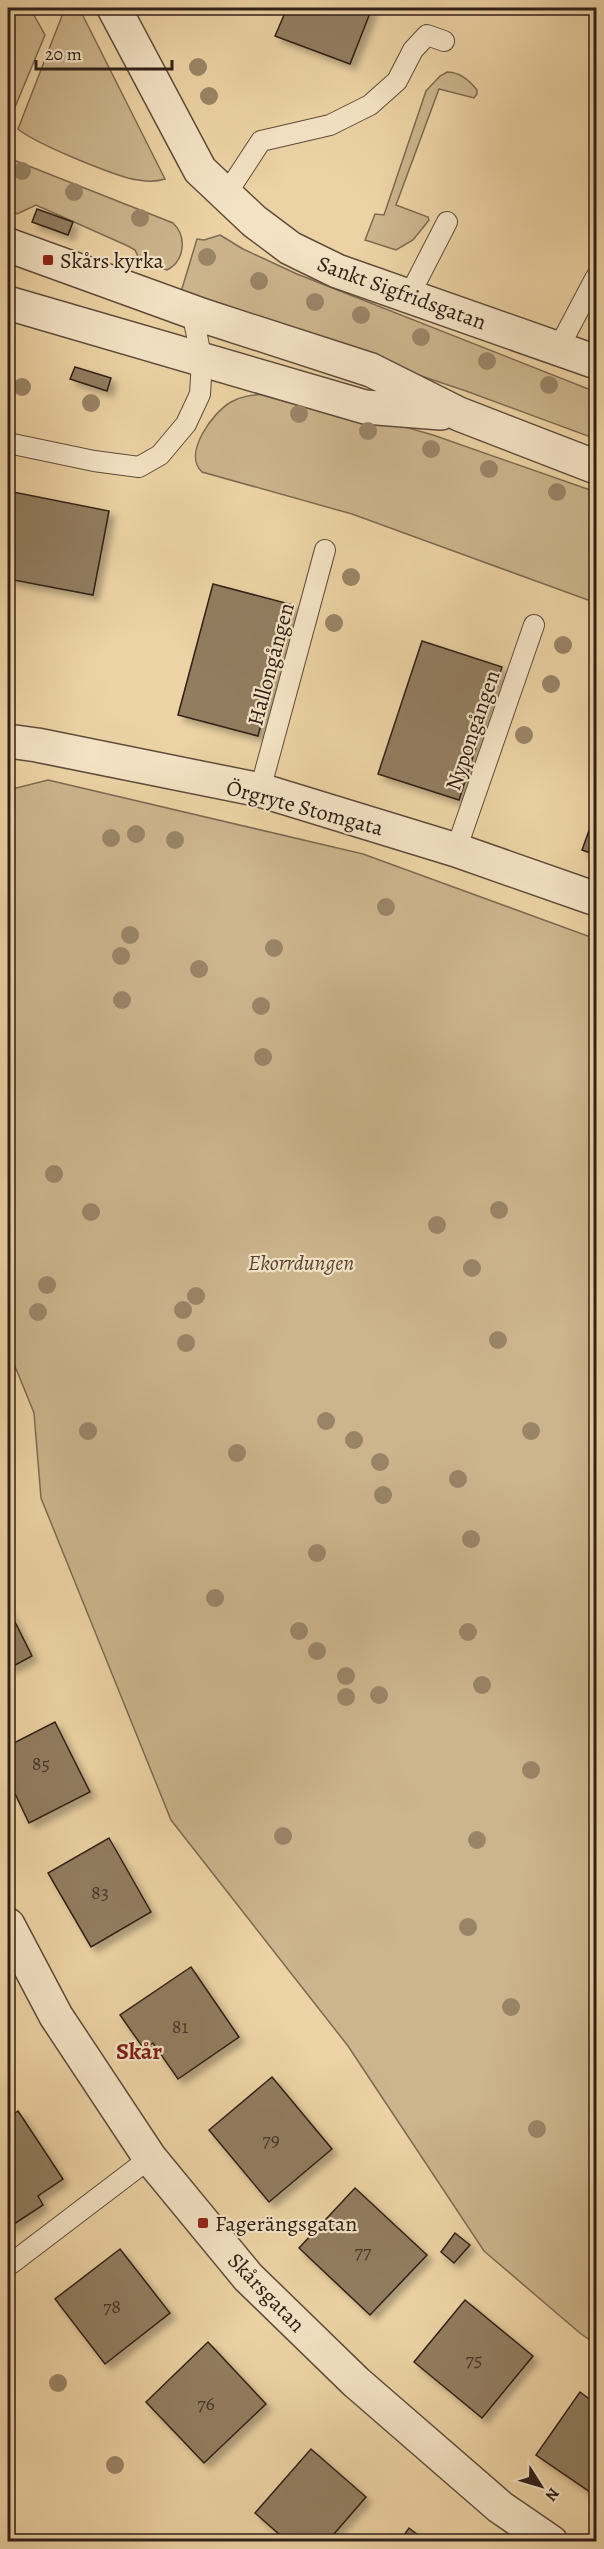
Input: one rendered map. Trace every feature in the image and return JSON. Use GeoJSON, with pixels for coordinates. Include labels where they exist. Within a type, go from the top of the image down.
{"type":"FeatureCollection","features":[{"type":"Feature","properties":{"kind":"street","name":"Sankt Sigfridsgatan"},"geometry":{"type":"LineString","coordinates":[[114,8],[200,170],[225,196],[290,248],[337,271],[597,362]]}},
{"type":"Feature","properties":{"kind":"street"},"geometry":{"type":"LineString","coordinates":[[8,245],[192,312],[371,370],[459,414],[597,467]]}},
{"type":"Feature","properties":{"kind":"street"},"geometry":{"type":"LineString","coordinates":[[8,303],[365,407],[459,414]]}},
{"type":"Feature","properties":{"kind":"street","name":"Örgryte Stomgata"},"geometry":{"type":"LineString","coordinates":[[8,741],[260,790],[456,850],[597,899]]}},
{"type":"Feature","properties":{"kind":"street","name":"Skårsgatan"},"geometry":{"type":"LineString","coordinates":[[8,1925],[56,2016],[150,2158],[248,2277],[356,2382],[500,2507],[551,2541]]}},
{"type":"Feature","properties":{"kind":"lane"},"geometry":{"type":"LineString","coordinates":[[225,196],[261,141],[330,125],[370,105],[397,81],[413,50],[428,35],[444,42]]}},
{"type":"Feature","properties":{"kind":"lane"},"geometry":{"type":"LineString","coordinates":[[409,296],[447,222]]}},
{"type":"Feature","properties":{"kind":"lane"},"geometry":{"type":"LineString","coordinates":[[558,349],[597,277]]}},
{"type":"Feature","properties":{"kind":"lane"},"geometry":{"type":"LineString","coordinates":[[8,443],[94,461],[139,467],[160,455],[186,424],[200,393],[202,360],[192,312]]}},
{"type":"Feature","properties":{"kind":"lane","name":"Hallongången"},"geometry":{"type":"LineString","coordinates":[[260,790],[325,550]]}},
{"type":"Feature","properties":{"kind":"lane","name":"Nypongången"},"geometry":{"type":"LineString","coordinates":[[456,850],[534,625]]}},
{"type":"Feature","properties":{"kind":"lane"},"geometry":{"type":"LineString","coordinates":[[8,2266],[150,2158]]}},
{"type":"Feature","properties":{"kind":"green space"},"geometry":{"type":"Polygon","coordinates":[[[8,8],[30,8],[45,35],[8,124],[8,8]]]}},
{"type":"Feature","properties":{"kind":"green space"},"geometry":{"type":"Polygon","coordinates":[[[65,8],[79,8],[165,179],[142,181],[128,178],[54,149],[18,129],[65,8]]]}},
{"type":"Feature","properties":{"kind":"green space"},"geometry":{"type":"Polygon","coordinates":[[[447,72],[460,75],[468,80],[477,90],[477,94],[474,98],[439,89],[396,205],[428,217],[429,220],[413,240],[396,250],[365,240],[375,214],[384,215],[426,91],[447,72]]]}},
{"type":"Feature","properties":{"kind":"green space"},"geometry":{"type":"Polygon","coordinates":[[[16,161],[173,223],[178,228],[182,241],[178,261],[167,270],[140,261],[135,250],[128,246],[36,205],[17,214],[8,209],[8,165],[16,161]]]}},
{"type":"Feature","properties":{"kind":"green space"},"geometry":{"type":"Polygon","coordinates":[[[220,235],[243,249],[297,274],[596,392],[596,439],[466,391],[180,295],[197,239],[204,240],[220,235]]]}},
{"type":"Feature","properties":{"kind":"green space"},"geometry":{"type":"Polygon","coordinates":[[[268,394],[353,412],[433,435],[596,492],[596,603],[352,514],[202,472],[197,464],[198,445],[202,434],[216,415],[231,402],[249,396],[268,394]]]}},
{"type":"Feature","properties":{"kind":"green space","name":"Ekorrdungen"},"geometry":{"type":"Polygon","coordinates":[[[48,780],[363,854],[596,939],[596,2344],[581,2334],[484,2251],[348,2046],[171,1820],[41,1498],[34,1413],[8,1349],[8,790],[48,780]]]}},
{"type":"Feature","properties":{"kind":"building"},"geometry":{"type":"Polygon","coordinates":[[[287,8],[372,8],[350,64],[275,36],[287,8]]]}},
{"type":"Feature","properties":{"kind":"building"},"geometry":{"type":"Polygon","coordinates":[[[37,209],[73,222],[68,235],[32,222],[37,209]]]}},
{"type":"Feature","properties":{"kind":"building"},"geometry":{"type":"Polygon","coordinates":[[[75,367],[111,378],[107,391],[70,379],[75,367]]]}},
{"type":"Feature","properties":{"kind":"building"},"geometry":{"type":"Polygon","coordinates":[[[8,491],[109,511],[93,595],[8,579],[8,491]]]}},
{"type":"Feature","properties":{"kind":"building"},"geometry":{"type":"Polygon","coordinates":[[[213,584],[293,605],[258,736],[178,715],[213,584]]]}},
{"type":"Feature","properties":{"kind":"building"},"geometry":{"type":"Polygon","coordinates":[[[422,641],[502,667],[459,800],[378,774],[422,641]]]}},
{"type":"Feature","properties":{"kind":"building"},"geometry":{"type":"Polygon","coordinates":[[[596,811],[596,855],[582,850],[596,811]]]}},
{"type":"Feature","properties":{"kind":"building"},"geometry":{"type":"Polygon","coordinates":[[[8,1608],[32,1656],[8,1669],[8,1608]]]}},
{"type":"Feature","properties":{"kind":"building"},"geometry":{"type":"Polygon","coordinates":[[[55,1722],[90,1792],[29,1823],[8,1779],[8,1746],[55,1722]]]}},
{"type":"Feature","properties":{"kind":"building"},"geometry":{"type":"Polygon","coordinates":[[[109,1838],[151,1912],[91,1947],[48,1873],[109,1838]]]}},
{"type":"Feature","properties":{"kind":"building"},"geometry":{"type":"Polygon","coordinates":[[[191,1967],[239,2037],[178,2079],[153,2043],[144,2049],[120,2015],[191,1967]]]}},
{"type":"Feature","properties":{"kind":"building"},"geometry":{"type":"Polygon","coordinates":[[[272,2077],[332,2149],[269,2202],[209,2130],[272,2077]]]}},
{"type":"Feature","properties":{"kind":"building"},"geometry":{"type":"Polygon","coordinates":[[[18,2111],[63,2179],[38,2196],[43,2205],[8,2228],[8,2118],[18,2111]]]}},
{"type":"Feature","properties":{"kind":"building"},"geometry":{"type":"Polygon","coordinates":[[[355,2188],[427,2255],[370,2315],[299,2248],[355,2188]]]}},
{"type":"Feature","properties":{"kind":"building"},"geometry":{"type":"Polygon","coordinates":[[[455,2233],[470,2245],[454,2263],[441,2252],[455,2233]]]}},
{"type":"Feature","properties":{"kind":"building"},"geometry":{"type":"Polygon","coordinates":[[[120,2249],[170,2313],[105,2364],[55,2299],[120,2249]]]}},
{"type":"Feature","properties":{"kind":"building"},"geometry":{"type":"Polygon","coordinates":[[[465,2300],[533,2356],[482,2418],[414,2362],[465,2300]]]}},
{"type":"Feature","properties":{"kind":"building"},"geometry":{"type":"Polygon","coordinates":[[[208,2342],[266,2404],[204,2463],[146,2402],[208,2342]]]}},
{"type":"Feature","properties":{"kind":"building"},"geometry":{"type":"Polygon","coordinates":[[[580,2392],[596,2404],[596,2496],[536,2455],[580,2392]]]}},
{"type":"Feature","properties":{"kind":"building"},"geometry":{"type":"Polygon","coordinates":[[[311,2449],[366,2497],[327,2542],[288,2542],[255,2513],[311,2449]]]}},
{"type":"Feature","properties":{"kind":"building"},"geometry":{"type":"Polygon","coordinates":[[[409,2528],[427,2542],[399,2542],[409,2528]]]}},
{"type":"Feature","properties":{"kind":"place","name":"Skårs kyrka"},"geometry":{"type":"Point","coordinates":[48,260]}},
{"type":"Feature","properties":{"kind":"place","name":"Fagerängsgatan"},"geometry":{"type":"Point","coordinates":[203,2223]}},
{"type":"Feature","properties":{"kind":"district","name":"Skår"},"geometry":{"type":"Point","coordinates":[139,2051]}}]}
